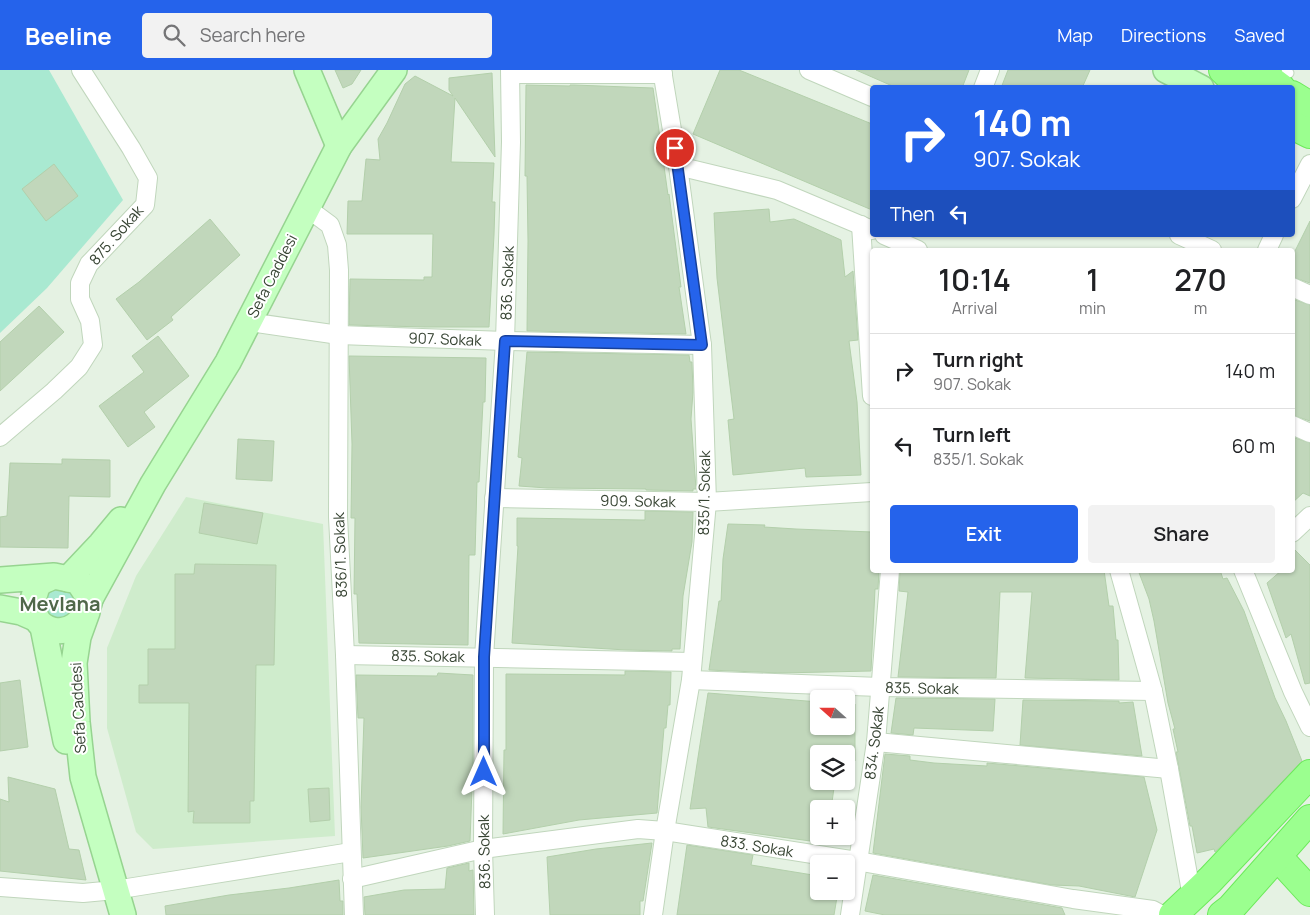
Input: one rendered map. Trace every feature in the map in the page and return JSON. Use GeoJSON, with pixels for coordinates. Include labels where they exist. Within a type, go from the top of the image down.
{"type":"FeatureCollection","features":[{"type":"Feature","properties":{"kind":"main road"},"geometry":{"type":"LineString","coordinates":[[1222,70],[1238,85]]}},
{"type":"Feature","properties":{"kind":"main road"},"geometry":{"type":"LineString","coordinates":[[1257,70],[1287,81]]}},
{"type":"Feature","properties":{"kind":"main road"},"geometry":{"type":"LineString","coordinates":[[1295,90],[1310,106]]}},
{"type":"Feature","properties":{"kind":"main road"},"geometry":{"type":"LineString","coordinates":[[1295,126],[1310,134]]}},
{"type":"Feature","properties":{"kind":"main road"},"geometry":{"type":"LineString","coordinates":[[1182,906],[1268,820],[1310,774]]}},
{"type":"Feature","properties":{"kind":"main road"},"geometry":{"type":"LineString","coordinates":[[1222,915],[1231,908],[1310,820]]}},
{"type":"Feature","properties":{"kind":"main road"},"geometry":{"type":"LineString","coordinates":[[1278,857],[1310,892]]}},
{"type":"Feature","properties":{"kind":"street","name":"875. Sokak"},"geometry":{"type":"LineString","coordinates":[[0,437],[79,367],[93,344],[90,321],[80,299],[80,283],[89,264],[145,206],[148,178],[131,148],[80,70]]}},
{"type":"Feature","properties":{"kind":"street"},"geometry":{"type":"LineString","coordinates":[[306,70],[339,146]]}},
{"type":"Feature","properties":{"kind":"street","name":"Sefa Caddesi"},"geometry":{"type":"LineString","coordinates":[[123,915],[82,777],[76,722],[74,663],[78,637],[88,605],[153,484],[228,362],[339,146],[394,70]]}},
{"type":"Feature","properties":{"kind":"street"},"geometry":{"type":"LineString","coordinates":[[809,70],[870,96]]}},
{"type":"Feature","properties":{"kind":"street"},"geometry":{"type":"LineString","coordinates":[[984,85],[990,70]]}},
{"type":"Feature","properties":{"kind":"street"},"geometry":{"type":"LineString","coordinates":[[1166,70],[1195,85]]}},
{"type":"Feature","properties":{"kind":"street"},"geometry":{"type":"LineString","coordinates":[[510,72],[662,72]]}},
{"type":"Feature","properties":{"kind":"street","name":"836. Sokak"},"geometry":{"type":"LineString","coordinates":[[486,915],[483,849],[484,657],[505,341],[511,142],[510,72]]}},
{"type":"Feature","properties":{"kind":"street","name":"835/1. Sokak"},"geometry":{"type":"LineString","coordinates":[[653,915],[691,671],[707,502],[702,345],[678,166],[662,72]]}},
{"type":"Feature","properties":{"kind":"street"},"geometry":{"type":"LineString","coordinates":[[1295,193],[1310,164]]}},
{"type":"Feature","properties":{"kind":"street"},"geometry":{"type":"LineString","coordinates":[[678,166],[777,190],[867,228],[870,329]]}},
{"type":"Feature","properties":{"kind":"street","name":"836/1. Sokak"},"geometry":{"type":"LineString","coordinates":[[307,208],[330,225],[335,234],[339,270],[338,516],[354,915]]}},
{"type":"Feature","properties":{"kind":"street"},"geometry":{"type":"LineString","coordinates":[[891,237],[916,244]]}},
{"type":"Feature","properties":{"kind":"street"},"geometry":{"type":"LineString","coordinates":[[1183,237],[1208,248]]}},
{"type":"Feature","properties":{"kind":"street"},"geometry":{"type":"LineString","coordinates":[[1295,288],[1310,295]]}},
{"type":"Feature","properties":{"kind":"street","name":"907. Sokak"},"geometry":{"type":"LineString","coordinates":[[249,322],[339,335],[702,345]]}},
{"type":"Feature","properties":{"kind":"street"},"geometry":{"type":"LineString","coordinates":[[1295,426],[1310,433]]}},
{"type":"Feature","properties":{"kind":"street","name":"Sefa Caddesi"},"geometry":{"type":"LineString","coordinates":[[82,777],[72,758],[64,736],[40,623],[32,606],[34,596],[39,584],[61,577],[101,544],[153,484]]}},
{"type":"Feature","properties":{"kind":"street","name":"909. Sokak"},"geometry":{"type":"LineString","coordinates":[[494,498],[707,502],[870,492]]}},
{"type":"Feature","properties":{"kind":"street"},"geometry":{"type":"LineString","coordinates":[[1295,530],[1310,516]]}},
{"type":"Feature","properties":{"kind":"street","name":"834. Sokak"},"geometry":{"type":"LineString","coordinates":[[850,915],[876,742],[890,573]]}},
{"type":"Feature","properties":{"kind":"street"},"geometry":{"type":"LineString","coordinates":[[1120,573],[1153,691],[1169,769],[1182,906]]}},
{"type":"Feature","properties":{"kind":"street"},"geometry":{"type":"LineString","coordinates":[[1247,573],[1293,692],[1310,727]]}},
{"type":"Feature","properties":{"kind":"street"},"geometry":{"type":"LineString","coordinates":[[0,580],[61,577],[78,581],[88,605],[74,628],[63,631],[50,630],[20,612],[5,607],[0,608]]}},
{"type":"Feature","properties":{"kind":"street","name":"835. Sokak"},"geometry":{"type":"LineString","coordinates":[[345,655],[484,657],[691,671],[880,687],[1153,691]]}},
{"type":"Feature","properties":{"kind":"street"},"geometry":{"type":"LineString","coordinates":[[876,742],[1169,769]]}},
{"type":"Feature","properties":{"kind":"street","name":"833. Sokak"},"geometry":{"type":"LineString","coordinates":[[352,879],[483,849],[638,829],[665,831],[1053,896],[1153,910],[1162,915]]}},
{"type":"Feature","properties":{"kind":"street"},"geometry":{"type":"LineString","coordinates":[[0,887],[83,893],[115,890],[351,852]]}},
{"type":"Feature","properties":{"kind":"shaded area"},"geometry":{"type":"Polygon","coordinates":[[[0,70],[49,70],[123,200],[47,288],[0,333],[0,70]]]}},
{"type":"Feature","properties":{"kind":"shaded area"},"geometry":{"type":"Polygon","coordinates":[[[186,497],[323,524],[335,836],[153,849],[136,832],[107,728],[107,648],[136,576],[186,497]]]}},
{"type":"Feature","properties":{"kind":"shaded area"},"geometry":{"type":"Polygon","coordinates":[[[67,586],[78,603],[73,615],[60,620],[47,615],[43,596],[47,590],[67,586]]]}},
{"type":"Feature","properties":{"kind":"building"},"geometry":{"type":"Polygon","coordinates":[[[335,70],[361,70],[352,84],[343,88],[335,70]]]}},
{"type":"Feature","properties":{"kind":"building"},"geometry":{"type":"Polygon","coordinates":[[[720,70],[739,70],[870,123],[870,209],[693,134],[720,70]]]}},
{"type":"Feature","properties":{"kind":"building"},"geometry":{"type":"Polygon","coordinates":[[[856,70],[969,70],[963,85],[890,85],[856,70]]]}},
{"type":"Feature","properties":{"kind":"building"},"geometry":{"type":"Polygon","coordinates":[[[1008,70],[1090,70],[1083,85],[1002,85],[1008,70]]]}},
{"type":"Feature","properties":{"kind":"building"},"geometry":{"type":"Polygon","coordinates":[[[492,73],[495,157],[455,98],[451,162],[494,163],[492,202],[495,202],[494,235],[489,327],[349,325],[350,279],[424,280],[424,277],[432,277],[433,234],[347,234],[348,201],[362,201],[366,159],[380,160],[378,139],[405,84],[415,76],[453,96],[449,90],[449,78],[492,73]]]}},
{"type":"Feature","properties":{"kind":"building"},"geometry":{"type":"Polygon","coordinates":[[[526,85],[653,88],[669,194],[686,334],[527,331],[526,85]]]}},
{"type":"Feature","properties":{"kind":"building"},"geometry":{"type":"Polygon","coordinates":[[[54,164],[78,196],[46,221],[22,189],[54,164]]]}},
{"type":"Feature","properties":{"kind":"building"},"geometry":{"type":"Polygon","coordinates":[[[769,209],[770,222],[794,219],[841,240],[845,277],[853,271],[858,340],[849,341],[857,402],[861,475],[806,477],[805,468],[733,475],[728,420],[734,419],[717,278],[714,213],[769,209]]]}},
{"type":"Feature","properties":{"kind":"building"},"geometry":{"type":"Polygon","coordinates":[[[210,219],[240,255],[171,317],[173,320],[147,340],[116,299],[139,282],[210,219]]]}},
{"type":"Feature","properties":{"kind":"building"},"geometry":{"type":"Polygon","coordinates":[[[1310,221],[1310,283],[1295,278],[1295,251],[1310,221]]]}},
{"type":"Feature","properties":{"kind":"building"},"geometry":{"type":"Polygon","coordinates":[[[1295,300],[1310,305],[1310,421],[1295,416],[1295,300]]]}},
{"type":"Feature","properties":{"kind":"building"},"geometry":{"type":"Polygon","coordinates":[[[39,306],[64,332],[0,391],[0,342],[39,306]]]}},
{"type":"Feature","properties":{"kind":"building"},"geometry":{"type":"Polygon","coordinates":[[[158,336],[189,376],[144,412],[155,427],[128,447],[99,406],[144,372],[132,356],[158,336]]]}},
{"type":"Feature","properties":{"kind":"building"},"geometry":{"type":"Polygon","coordinates":[[[527,352],[689,355],[690,362],[692,362],[693,392],[691,419],[696,489],[693,489],[693,491],[519,486],[522,458],[518,457],[527,352]]]}},
{"type":"Feature","properties":{"kind":"building"},"geometry":{"type":"Polygon","coordinates":[[[349,356],[486,358],[485,402],[483,402],[479,482],[477,482],[475,555],[469,555],[468,645],[359,643],[357,594],[354,594],[355,518],[351,518],[352,444],[349,356]]]}},
{"type":"Feature","properties":{"kind":"building"},"geometry":{"type":"Polygon","coordinates":[[[1295,438],[1310,443],[1310,496],[1303,493],[1295,500],[1295,438]]]}},
{"type":"Feature","properties":{"kind":"building"},"geometry":{"type":"Polygon","coordinates":[[[238,439],[274,441],[272,481],[236,479],[238,439]]]}},
{"type":"Feature","properties":{"kind":"building"},"geometry":{"type":"Polygon","coordinates":[[[62,459],[110,460],[110,497],[69,496],[68,548],[0,547],[0,517],[7,516],[10,463],[62,464],[62,459]]]}},
{"type":"Feature","properties":{"kind":"building"},"geometry":{"type":"Polygon","coordinates":[[[204,503],[263,513],[257,544],[199,533],[204,503]]]}},
{"type":"Feature","properties":{"kind":"building"},"geometry":{"type":"Polygon","coordinates":[[[645,511],[693,512],[692,542],[683,596],[680,649],[672,649],[672,651],[626,650],[512,643],[518,546],[517,518],[645,520],[645,511]]]}},
{"type":"Feature","properties":{"kind":"building"},"geometry":{"type":"Polygon","coordinates":[[[728,524],[870,532],[870,573],[879,573],[878,589],[875,589],[871,671],[780,673],[709,670],[719,601],[721,601],[723,559],[728,524]]]}},
{"type":"Feature","properties":{"kind":"building"},"geometry":{"type":"Polygon","coordinates":[[[1295,550],[1310,565],[1310,683],[1305,684],[1291,634],[1286,638],[1267,583],[1279,573],[1295,573],[1295,550]]]}},
{"type":"Feature","properties":{"kind":"building"},"geometry":{"type":"Polygon","coordinates":[[[195,564],[276,565],[274,665],[256,665],[254,801],[250,801],[250,823],[193,823],[194,811],[188,812],[189,703],[139,703],[139,685],[148,685],[148,649],[175,649],[175,574],[194,574],[195,564]]]}},
{"type":"Feature","properties":{"kind":"building"},"geometry":{"type":"Polygon","coordinates":[[[900,573],[1104,573],[1109,606],[1113,606],[1116,640],[1118,640],[1119,680],[1025,678],[1032,592],[1000,592],[996,678],[898,677],[908,592],[899,591],[900,573]]]}},
{"type":"Feature","properties":{"kind":"building"},"geometry":{"type":"Polygon","coordinates":[[[1139,573],[1221,573],[1223,579],[1227,578],[1244,611],[1275,698],[1302,761],[1215,852],[1214,849],[1197,853],[1176,752],[1178,752],[1173,729],[1175,729],[1168,703],[1149,599],[1139,573]]]}},
{"type":"Feature","properties":{"kind":"building"},"geometry":{"type":"Polygon","coordinates":[[[625,671],[671,672],[670,705],[668,705],[666,728],[664,728],[657,813],[579,820],[503,834],[506,674],[625,675],[625,671]]]}},
{"type":"Feature","properties":{"kind":"building"},"geometry":{"type":"Polygon","coordinates":[[[438,673],[473,675],[473,762],[470,841],[363,858],[361,807],[364,718],[358,718],[356,675],[437,676],[438,673]]]}},
{"type":"Feature","properties":{"kind":"building"},"geometry":{"type":"Polygon","coordinates":[[[20,680],[28,747],[0,751],[0,683],[20,680]]]}},
{"type":"Feature","properties":{"kind":"building"},"geometry":{"type":"Polygon","coordinates":[[[708,693],[810,701],[810,735],[855,735],[855,745],[810,745],[810,790],[834,790],[832,800],[810,800],[810,841],[708,827],[706,808],[690,809],[708,693]]]}},
{"type":"Feature","properties":{"kind":"building"},"geometry":{"type":"Polygon","coordinates":[[[896,698],[995,699],[993,731],[914,728],[913,735],[891,733],[896,698]]]}},
{"type":"Feature","properties":{"kind":"building"},"geometry":{"type":"Polygon","coordinates":[[[1023,700],[1133,702],[1142,756],[1020,745],[1023,700]]]}},
{"type":"Feature","properties":{"kind":"building"},"geometry":{"type":"Polygon","coordinates":[[[885,754],[910,756],[910,760],[934,763],[987,766],[987,763],[1144,777],[1157,830],[1135,897],[1079,886],[1052,885],[873,853],[885,754]]]}},
{"type":"Feature","properties":{"kind":"building"},"geometry":{"type":"Polygon","coordinates":[[[8,777],[55,789],[69,849],[79,850],[86,880],[0,871],[0,799],[9,802],[8,777]]]}},
{"type":"Feature","properties":{"kind":"building"},"geometry":{"type":"Polygon","coordinates":[[[329,788],[330,820],[310,822],[308,789],[329,788]]]}},
{"type":"Feature","properties":{"kind":"building"},"geometry":{"type":"Polygon","coordinates":[[[652,843],[643,901],[640,901],[640,915],[550,915],[547,857],[652,843]]]}},
{"type":"Feature","properties":{"kind":"building"},"geometry":{"type":"Polygon","coordinates":[[[687,845],[753,855],[751,865],[810,875],[810,900],[836,900],[834,915],[677,915],[687,845]]]}},
{"type":"Feature","properties":{"kind":"building"},"geometry":{"type":"Polygon","coordinates":[[[469,863],[469,871],[473,870],[474,915],[365,915],[364,897],[404,890],[445,889],[447,868],[469,863]]]}},
{"type":"Feature","properties":{"kind":"building"},"geometry":{"type":"Polygon","coordinates":[[[873,875],[1062,908],[1065,915],[885,915],[865,911],[873,875]]]}},
{"type":"Feature","properties":{"kind":"building"},"geometry":{"type":"Polygon","coordinates":[[[339,880],[340,901],[343,901],[343,915],[166,915],[165,906],[339,880]]]}},
{"type":"Feature","properties":{"kind":"district","name":"Mevlana"},"geometry":{"type":"Point","coordinates":[60,603]}},
{"type":"Feature","properties":{"kind":"route"},"geometry":{"type":"LineString","coordinates":[[484,772],[484,657],[505,341],[702,345],[675,148]]}}]}
